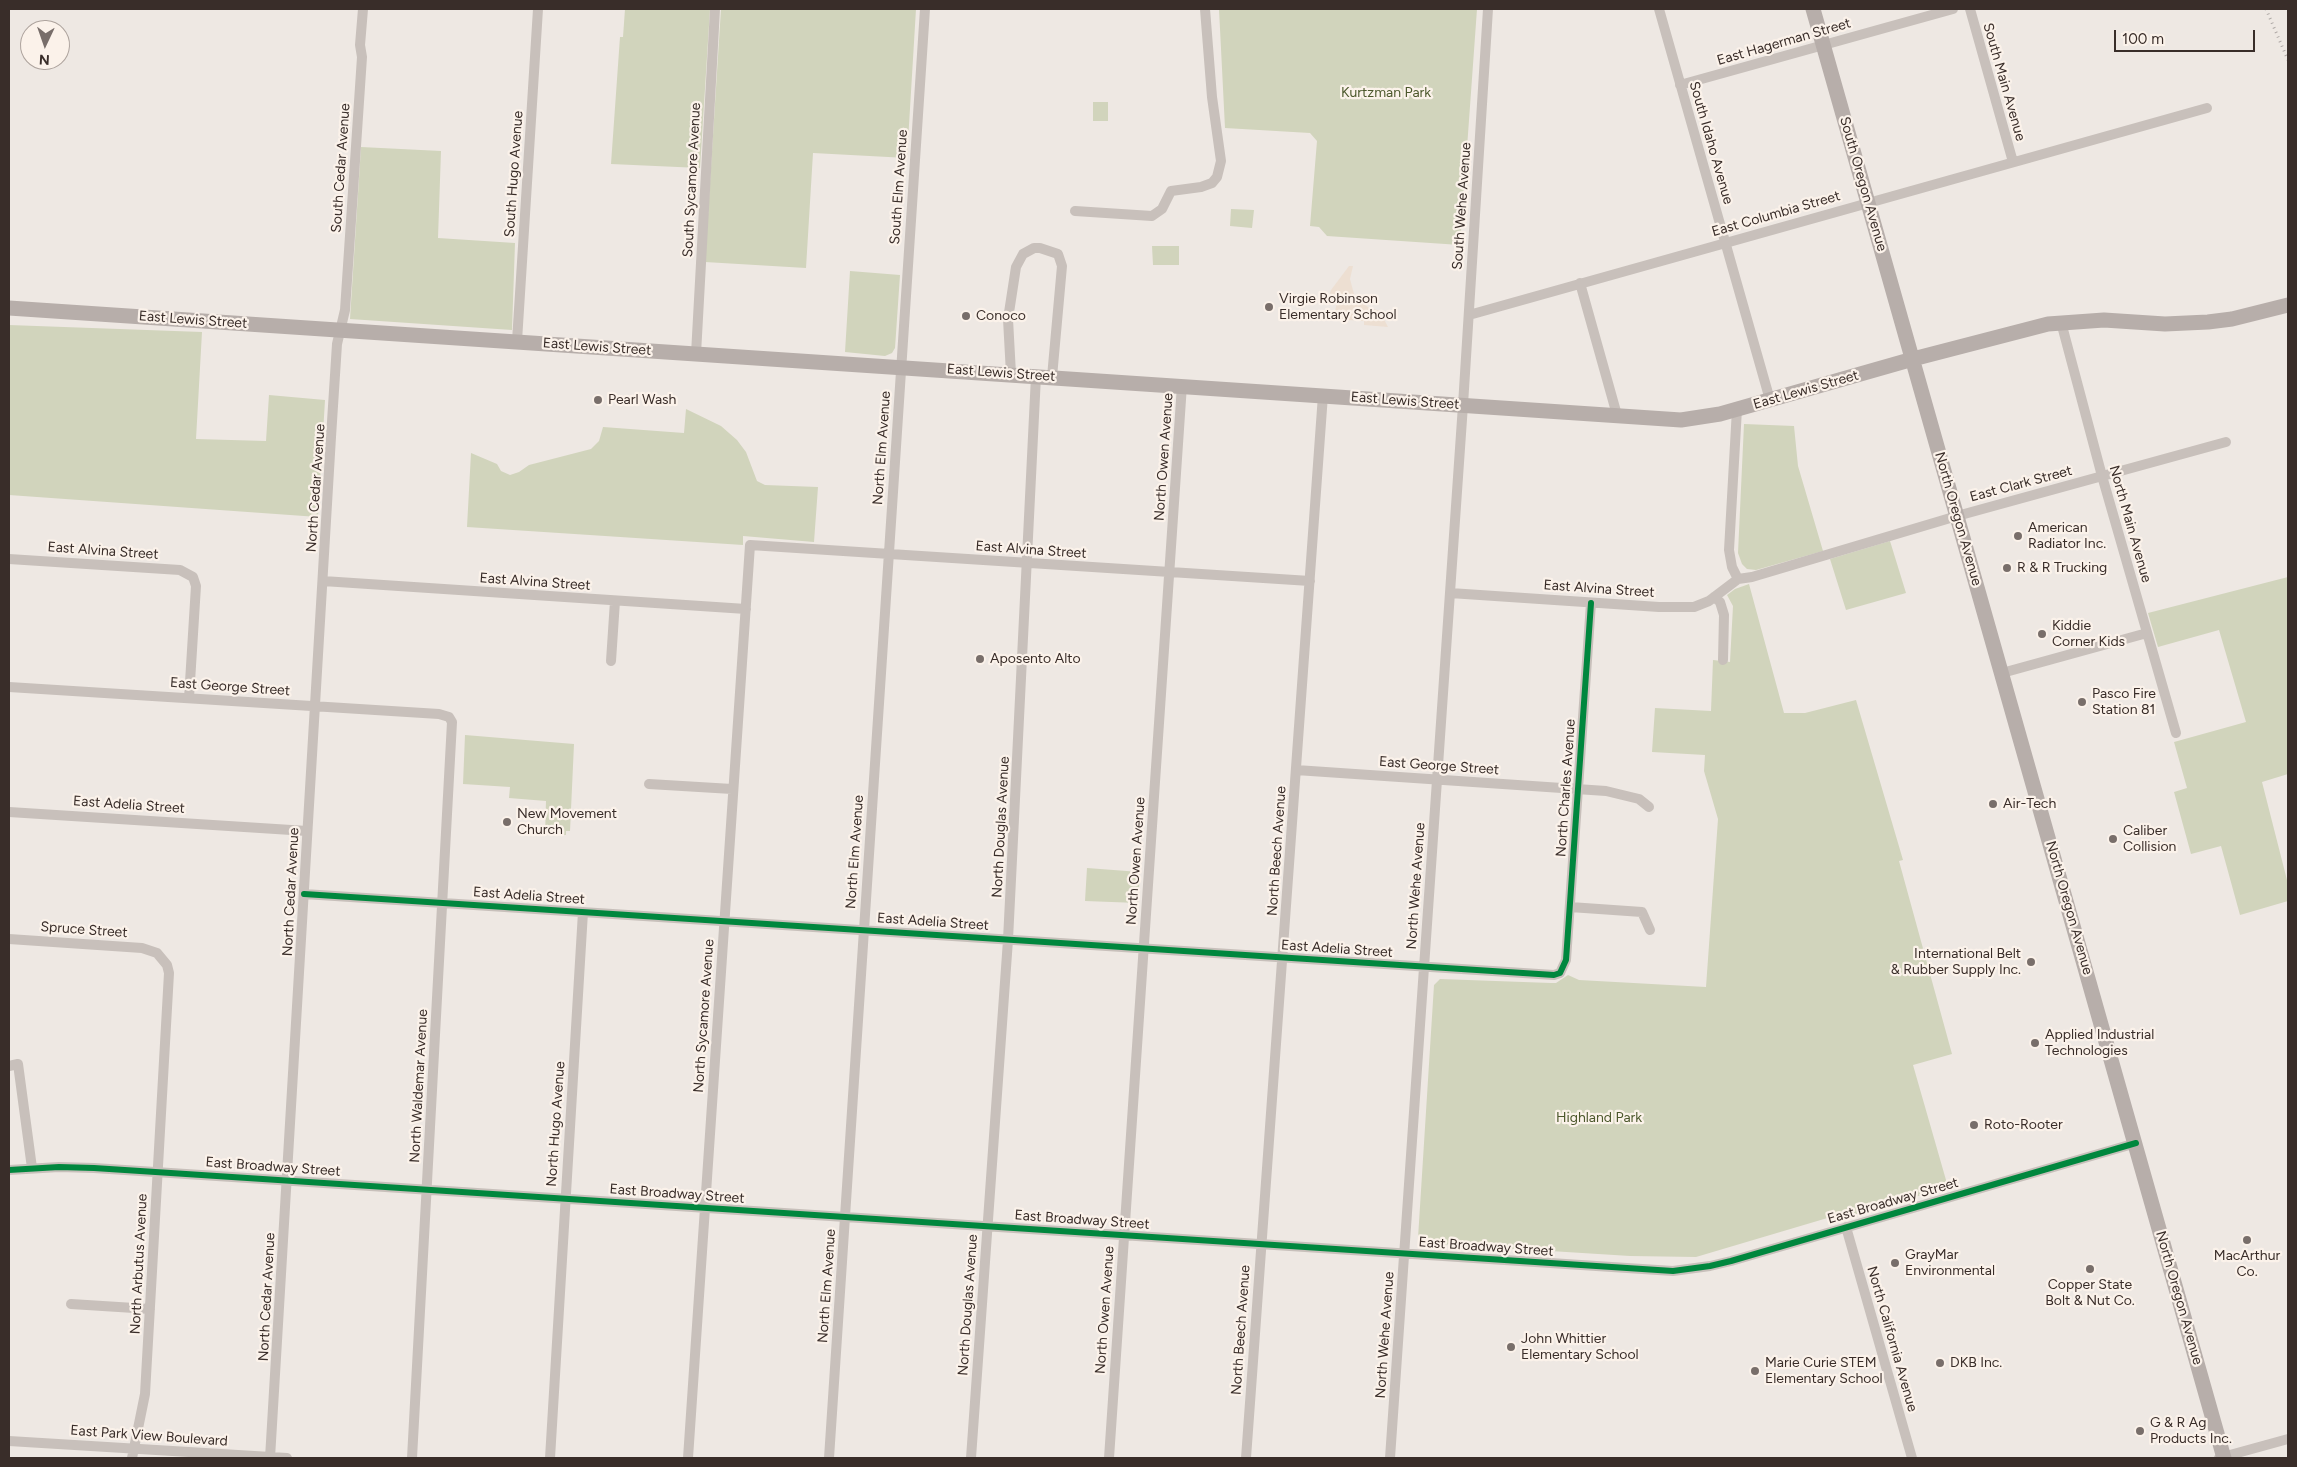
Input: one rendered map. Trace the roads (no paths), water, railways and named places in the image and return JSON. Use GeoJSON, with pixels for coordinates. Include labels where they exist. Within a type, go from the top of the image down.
{"type":"FeatureCollection","features":[{"type":"Feature","properties":{"kind":"main road","name":"South Oregon Avenue"},"geometry":{"type":"LineString","coordinates":[[1813,9],[1913,359]]}},
{"type":"Feature","properties":{"kind":"main road","name":"East Lewis Street"},"geometry":{"type":"LineString","coordinates":[[9,308],[1692,419],[1737,409],[2031,327],[2061,322],[2104,320],[2188,324],[2232,319],[2288,305]]}},
{"type":"Feature","properties":{"kind":"main road","name":"North Oregon Avenue"},"geometry":{"type":"LineString","coordinates":[[1913,359],[2136,1143],[2222,1458]]}},
{"type":"Feature","properties":{"kind":"street","name":"South Cedar Avenue"},"geometry":{"type":"LineString","coordinates":[[341,330],[345,310],[359,107],[363,9]]}},
{"type":"Feature","properties":{"kind":"street","name":"South Hugo Avenue"},"geometry":{"type":"LineString","coordinates":[[517,341],[538,9]]}},
{"type":"Feature","properties":{"kind":"street","name":"South Sycamore Avenue"},"geometry":{"type":"LineString","coordinates":[[696,354],[715,9]]}},
{"type":"Feature","properties":{"kind":"street","name":"South Elm Avenue"},"geometry":{"type":"LineString","coordinates":[[901,367],[925,9]]}},
{"type":"Feature","properties":{"kind":"street"},"geometry":{"type":"LineString","coordinates":[[1075,211],[1152,216],[1162,209],[1171,191],[1201,187],[1212,183],[1217,177],[1221,161],[1212,97],[1205,9]]}},
{"type":"Feature","properties":{"kind":"street","name":"South Wehe Avenue"},"geometry":{"type":"LineString","coordinates":[[1464,405],[1488,9]]}},
{"type":"Feature","properties":{"kind":"street","name":"South Idaho Avenue"},"geometry":{"type":"LineString","coordinates":[[1658,9],[1770,400]]}},
{"type":"Feature","properties":{"kind":"street","name":"East Hagerman Street"},"geometry":{"type":"LineString","coordinates":[[1680,85],[1954,9]]}},
{"type":"Feature","properties":{"kind":"street","name":"South Main Avenue"},"geometry":{"type":"LineString","coordinates":[[1970,9],[2013,162]]}},
{"type":"Feature","properties":{"kind":"street","name":"East Columbia Street"},"geometry":{"type":"LineString","coordinates":[[1469,315],[2207,108]]}},
{"type":"Feature","properties":{"kind":"street"},"geometry":{"type":"LineString","coordinates":[[1011,374],[1008,319],[1016,267],[1023,254],[1034,248],[1040,248],[1058,254],[1062,266],[1052,377]]}},
{"type":"Feature","properties":{"kind":"street"},"geometry":{"type":"LineString","coordinates":[[1580,283],[1617,415]]}},
{"type":"Feature","properties":{"kind":"street","name":"North Main Avenue"},"geometry":{"type":"LineString","coordinates":[[2061,322],[2102,476],[2176,733]]}},
{"type":"Feature","properties":{"kind":"street","name":"North Cedar Avenue"},"geometry":{"type":"LineString","coordinates":[[270,1458],[322,581],[337,345],[341,330]]}},
{"type":"Feature","properties":{"kind":"street","name":"North Elm Avenue"},"geometry":{"type":"LineString","coordinates":[[829,1458],[901,367]]}},
{"type":"Feature","properties":{"kind":"street","name":"North Douglas Avenue"},"geometry":{"type":"LineString","coordinates":[[971,1458],[1008,940],[1036,376]]}},
{"type":"Feature","properties":{"kind":"street","name":"North Owen Avenue"},"geometry":{"type":"LineString","coordinates":[[1109,1458],[1182,385]]}},
{"type":"Feature","properties":{"kind":"street","name":"North Beech Avenue"},"geometry":{"type":"LineString","coordinates":[[1246,1458],[1323,395]]}},
{"type":"Feature","properties":{"kind":"street","name":"North Wehe Avenue"},"geometry":{"type":"LineString","coordinates":[[1390,1458],[1464,405]]}},
{"type":"Feature","properties":{"kind":"street"},"geometry":{"type":"LineString","coordinates":[[1737,409],[1730,550],[1732,567],[1738,579]]}},
{"type":"Feature","properties":{"kind":"street","name":"East Clark Street"},"geometry":{"type":"LineString","coordinates":[[1738,579],[1752,577],[1957,516],[2226,442]]}},
{"type":"Feature","properties":{"kind":"street","name":"East Alvina Street"},"geometry":{"type":"LineString","coordinates":[[750,545],[1310,581]]}},
{"type":"Feature","properties":{"kind":"street","name":"North Sycamore Avenue"},"geometry":{"type":"LineString","coordinates":[[688,1458],[750,545]]}},
{"type":"Feature","properties":{"kind":"street","name":"East Alvina Street"},"geometry":{"type":"LineString","coordinates":[[9,559],[180,570],[193,577],[196,586],[190,698]]}},
{"type":"Feature","properties":{"kind":"street","name":"East Alvina Street"},"geometry":{"type":"LineString","coordinates":[[1450,593],[1683,608],[1702,605],[1738,579]]}},
{"type":"Feature","properties":{"kind":"street","name":"East Alvina Street"},"geometry":{"type":"LineString","coordinates":[[322,581],[746,609]]}},
{"type":"Feature","properties":{"kind":"street"},"geometry":{"type":"LineString","coordinates":[[1714,597],[1720,602],[1724,615],[1723,660]]}},
{"type":"Feature","properties":{"kind":"street"},"geometry":{"type":"LineString","coordinates":[[611,661],[615,601]]}},
{"type":"Feature","properties":{"kind":"street","name":"North Charles Avenue"},"geometry":{"type":"LineString","coordinates":[[1560,973],[1566,960],[1591,602]]}},
{"type":"Feature","properties":{"kind":"street"},"geometry":{"type":"LineString","coordinates":[[2002,673],[2147,633]]}},
{"type":"Feature","properties":{"kind":"street","name":"East George Street"},"geometry":{"type":"LineString","coordinates":[[9,686],[439,714],[449,717]]}},
{"type":"Feature","properties":{"kind":"street","name":"North Waldemar Avenue"},"geometry":{"type":"LineString","coordinates":[[412,1458],[453,727],[449,717]]}},
{"type":"Feature","properties":{"kind":"street","name":"East George Street"},"geometry":{"type":"LineString","coordinates":[[1296,770],[1579,788],[1624,794],[1639,799],[1649,807]]}},
{"type":"Feature","properties":{"kind":"street"},"geometry":{"type":"LineString","coordinates":[[649,784],[732,789]]}},
{"type":"Feature","properties":{"kind":"street","name":"East Adelia Street"},"geometry":{"type":"LineString","coordinates":[[9,812],[307,831]]}},
{"type":"Feature","properties":{"kind":"street","name":"East Adelia Street"},"geometry":{"type":"LineString","coordinates":[[304,894],[1547,976],[1560,973]]}},
{"type":"Feature","properties":{"kind":"street"},"geometry":{"type":"LineString","coordinates":[[1570,907],[1642,912],[1650,930]]}},
{"type":"Feature","properties":{"kind":"street","name":"North Hugo Avenue"},"geometry":{"type":"LineString","coordinates":[[550,1458],[583,912]]}},
{"type":"Feature","properties":{"kind":"street","name":"Spruce Street"},"geometry":{"type":"LineString","coordinates":[[9,939],[142,948],[157,953]]}},
{"type":"Feature","properties":{"kind":"street","name":"North Arbutus Avenue"},"geometry":{"type":"LineString","coordinates":[[133,1454],[145,1394],[170,979],[167,965],[157,953]]}},
{"type":"Feature","properties":{"kind":"street"},"geometry":{"type":"LineString","coordinates":[[9,1066],[18,1064],[32,1168]]}},
{"type":"Feature","properties":{"kind":"street","name":"East Broadway Street"},"geometry":{"type":"LineString","coordinates":[[9,1170],[94,1168],[1673,1271],[1710,1266],[2136,1143]]}},
{"type":"Feature","properties":{"kind":"street","name":"North California Avenue"},"geometry":{"type":"LineString","coordinates":[[1846,1227],[1912,1458]]}},
{"type":"Feature","properties":{"kind":"street"},"geometry":{"type":"LineString","coordinates":[[71,1304],[150,1309]]}},
{"type":"Feature","properties":{"kind":"street"},"geometry":{"type":"LineString","coordinates":[[2222,1458],[2288,1439]]}},
{"type":"Feature","properties":{"kind":"street","name":"East Park View Boulevard"},"geometry":{"type":"LineString","coordinates":[[9,1441],[133,1454],[287,1458]]}},
{"type":"Feature","properties":{"kind":"railway"},"geometry":{"type":"LineString","coordinates":[[2266,9],[2288,60]]}},
{"type":"Feature","properties":{"kind":"place","name":"Virgie Robinson Elementary School"},"geometry":{"type":"Point","coordinates":[1269,307]}},
{"type":"Feature","properties":{"kind":"place","name":"Conoco"},"geometry":{"type":"Point","coordinates":[966,316]}},
{"type":"Feature","properties":{"kind":"place","name":"Pearl Wash"},"geometry":{"type":"Point","coordinates":[598,400]}},
{"type":"Feature","properties":{"kind":"place","name":"American Radiator Inc."},"geometry":{"type":"Point","coordinates":[2018,536]}},
{"type":"Feature","properties":{"kind":"place","name":"R & R Trucking"},"geometry":{"type":"Point","coordinates":[2007,568]}},
{"type":"Feature","properties":{"kind":"place","name":"Kiddie Corner Kids"},"geometry":{"type":"Point","coordinates":[2042,634]}},
{"type":"Feature","properties":{"kind":"place","name":"Aposento Alto"},"geometry":{"type":"Point","coordinates":[980,659]}},
{"type":"Feature","properties":{"kind":"place","name":"Pasco Fire Station 81"},"geometry":{"type":"Point","coordinates":[2082,702]}},
{"type":"Feature","properties":{"kind":"place","name":"Air-Tech"},"geometry":{"type":"Point","coordinates":[1993,804]}},
{"type":"Feature","properties":{"kind":"place","name":"New Movement Church"},"geometry":{"type":"Point","coordinates":[507,822]}},
{"type":"Feature","properties":{"kind":"place","name":"Caliber Collision"},"geometry":{"type":"Point","coordinates":[2113,839]}},
{"type":"Feature","properties":{"kind":"place","name":"International Belt & Rubber Supply Inc."},"geometry":{"type":"Point","coordinates":[2031,962]}},
{"type":"Feature","properties":{"kind":"place","name":"Applied Industrial Technologies"},"geometry":{"type":"Point","coordinates":[2035,1043]}},
{"type":"Feature","properties":{"kind":"place","name":"Roto-Rooter"},"geometry":{"type":"Point","coordinates":[1974,1125]}},
{"type":"Feature","properties":{"kind":"place","name":"MacArthur Co."},"geometry":{"type":"Point","coordinates":[2247,1240]}},
{"type":"Feature","properties":{"kind":"place","name":"GrayMar Environmental"},"geometry":{"type":"Point","coordinates":[1895,1263]}},
{"type":"Feature","properties":{"kind":"place","name":"Copper State Bolt & Nut Co."},"geometry":{"type":"Point","coordinates":[2090,1269]}},
{"type":"Feature","properties":{"kind":"place","name":"John Whittier Elementary School"},"geometry":{"type":"Point","coordinates":[1511,1347]}},
{"type":"Feature","properties":{"kind":"place","name":"DKB Inc."},"geometry":{"type":"Point","coordinates":[1940,1363]}},
{"type":"Feature","properties":{"kind":"place","name":"Marie Curie STEM Elementary School"},"geometry":{"type":"Point","coordinates":[1755,1371]}},
{"type":"Feature","properties":{"kind":"place","name":"G & R Ag Products Inc."},"geometry":{"type":"Point","coordinates":[2140,1431]}},
{"type":"Feature","properties":{"kind":"park label","name":"Kurtzman Park"},"geometry":{"type":"Point","coordinates":[1386,93]}},
{"type":"Feature","properties":{"kind":"park label","name":"Highland Park"},"geometry":{"type":"Point","coordinates":[1599,1118]}}]}
